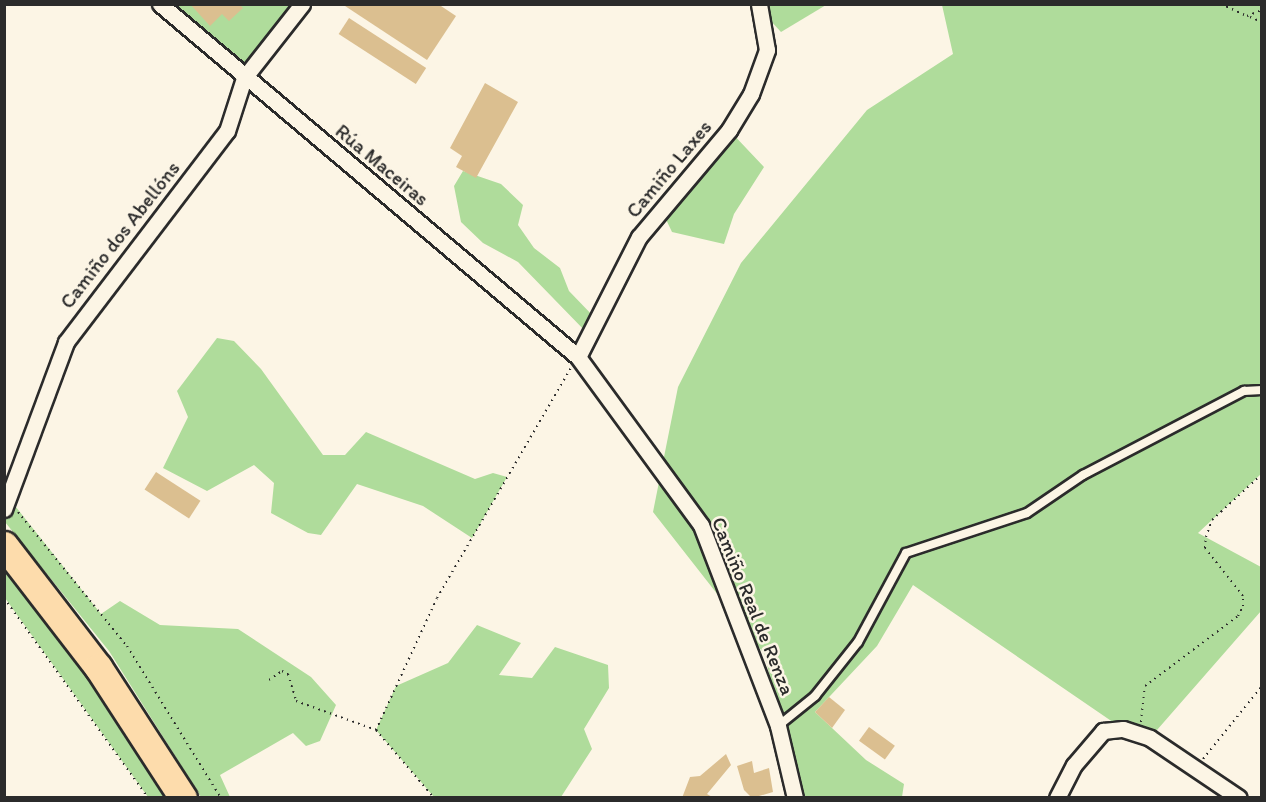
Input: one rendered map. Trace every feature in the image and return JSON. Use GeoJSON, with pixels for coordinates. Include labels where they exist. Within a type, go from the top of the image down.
{"type":"FeatureCollection","features":[{"type":"Feature","properties":{"kind":"highway"},"geometry":{"type":"LineString","coordinates":[[4,545],[92,658],[183,798]]}},
{"type":"Feature","properties":{"kind":"street","name":"Rúa Maceiras"},"geometry":{"type":"LineString","coordinates":[[160,4],[244,78],[578,357]]}},
{"type":"Feature","properties":{"kind":"street","name":"Camiño dos Abellóns"},"geometry":{"type":"LineString","coordinates":[[7,503],[66,342],[227,131],[244,78],[303,4]]}},
{"type":"Feature","properties":{"kind":"street","name":"Camiño Laxes"},"geometry":{"type":"LineString","coordinates":[[578,357],[639,237],[729,130],[751,94],[767,50],[759,4]]}},
{"type":"Feature","properties":{"kind":"street","name":"Camiño Real de Renza"},"geometry":{"type":"LineString","coordinates":[[578,357],[701,525],[778,726],[795,798]]}},
{"type":"Feature","properties":{"kind":"street"},"geometry":{"type":"LineString","coordinates":[[1057,798],[1074,765],[1103,731],[1142,736],[1196,768],[1239,798]]}},
{"type":"Feature","properties":{"kind":"lane"},"geometry":{"type":"LineString","coordinates":[[778,726],[815,696],[858,642],[906,553],[1027,513],[1083,475],[1244,391],[1262,390]]}},
{"type":"Feature","properties":{"kind":"path"},"geometry":{"type":"LineString","coordinates":[[1221,4],[1262,22]]}},
{"type":"Feature","properties":{"kind":"path"},"geometry":{"type":"LineString","coordinates":[[1247,16],[1262,10]]}},
{"type":"Feature","properties":{"kind":"path"},"geometry":{"type":"LineString","coordinates":[[376,730],[437,598],[578,357]]}},
{"type":"Feature","properties":{"kind":"path"},"geometry":{"type":"LineString","coordinates":[[1142,736],[1140,701],[1145,686],[1238,616],[1243,606],[1243,596],[1205,548],[1206,537],[1212,520],[1262,474]]}},
{"type":"Feature","properties":{"kind":"path"},"geometry":{"type":"LineString","coordinates":[[7,503],[127,646],[221,798]]}},
{"type":"Feature","properties":{"kind":"path"},"geometry":{"type":"LineString","coordinates":[[4,598],[148,798]]}},
{"type":"Feature","properties":{"kind":"path"},"geometry":{"type":"LineString","coordinates":[[269,680],[282,671],[288,674],[296,701],[376,730],[434,798]]}},
{"type":"Feature","properties":{"kind":"path"},"geometry":{"type":"LineString","coordinates":[[1196,768],[1262,686]]}},
{"type":"Feature","properties":{"kind":"green space"},"geometry":{"type":"Polygon","coordinates":[[[160,5],[302,5],[244,78],[160,5]]]}},
{"type":"Feature","properties":{"kind":"green space"},"geometry":{"type":"Polygon","coordinates":[[[756,5],[826,5],[781,32],[756,5]]]}},
{"type":"Feature","properties":{"kind":"green space"},"geometry":{"type":"Polygon","coordinates":[[[942,5],[1261,5],[1261,474],[1198,533],[1261,567],[1261,611],[1150,738],[1123,729],[913,585],[877,646],[815,712],[866,760],[904,784],[902,797],[796,797],[765,655],[653,512],[678,387],[741,263],[867,110],[953,54],[942,5]]]}},
{"type":"Feature","properties":{"kind":"green space"},"geometry":{"type":"Polygon","coordinates":[[[729,130],[764,167],[734,214],[724,244],[672,232],[661,209],[729,130]]]}},
{"type":"Feature","properties":{"kind":"green space"},"geometry":{"type":"Polygon","coordinates":[[[463,171],[501,184],[523,205],[518,225],[534,248],[560,268],[569,291],[596,319],[589,335],[518,262],[483,243],[461,222],[454,186],[463,171]]]}},
{"type":"Feature","properties":{"kind":"green space"},"geometry":{"type":"Polygon","coordinates":[[[217,338],[234,341],[261,369],[323,455],[345,455],[366,432],[475,479],[493,473],[507,477],[472,538],[423,506],[357,484],[321,535],[308,533],[271,513],[274,483],[254,465],[207,491],[163,468],[188,417],[177,391],[217,338]]]}},
{"type":"Feature","properties":{"kind":"green space"},"geometry":{"type":"Polygon","coordinates":[[[4,492],[101,614],[120,601],[160,625],[238,629],[311,677],[336,705],[320,741],[306,746],[293,733],[220,775],[230,797],[201,797],[109,651],[5,522],[4,492]]]}},
{"type":"Feature","properties":{"kind":"green space"},"geometry":{"type":"Polygon","coordinates":[[[4,560],[99,685],[169,797],[148,797],[5,598],[4,560]]]}},
{"type":"Feature","properties":{"kind":"green space"},"geometry":{"type":"Polygon","coordinates":[[[477,625],[521,643],[499,675],[532,678],[555,647],[608,665],[609,688],[584,729],[592,749],[561,797],[434,797],[376,730],[396,686],[448,663],[477,625]]]}},
{"type":"Feature","properties":{"kind":"building"},"geometry":{"type":"Polygon","coordinates":[[[190,4],[239,4],[243,8],[229,21],[222,14],[210,26],[190,4]]]}},
{"type":"Feature","properties":{"kind":"building"},"geometry":{"type":"Polygon","coordinates":[[[342,4],[438,4],[456,16],[427,60],[342,4]]]}},
{"type":"Feature","properties":{"kind":"building"},"geometry":{"type":"Polygon","coordinates":[[[349,18],[426,68],[416,84],[339,34],[349,18]]]}},
{"type":"Feature","properties":{"kind":"building"},"geometry":{"type":"Polygon","coordinates":[[[485,83],[518,102],[476,178],[456,167],[462,156],[450,148],[485,83]]]}},
{"type":"Feature","properties":{"kind":"building"},"geometry":{"type":"Polygon","coordinates":[[[156,472],[200,501],[189,518],[145,490],[156,472]]]}},
{"type":"Feature","properties":{"kind":"building"},"geometry":{"type":"Polygon","coordinates":[[[829,697],[845,710],[832,728],[815,712],[829,697]]]}},
{"type":"Feature","properties":{"kind":"building"},"geometry":{"type":"Polygon","coordinates":[[[869,727],[895,746],[885,760],[859,741],[869,727]]]}},
{"type":"Feature","properties":{"kind":"building"},"geometry":{"type":"Polygon","coordinates":[[[726,754],[731,765],[707,794],[714,798],[682,798],[690,777],[700,776],[726,754]]]}},
{"type":"Feature","properties":{"kind":"building"},"geometry":{"type":"Polygon","coordinates":[[[752,761],[754,773],[769,768],[773,792],[752,798],[744,790],[737,766],[752,761]]]}}]}
